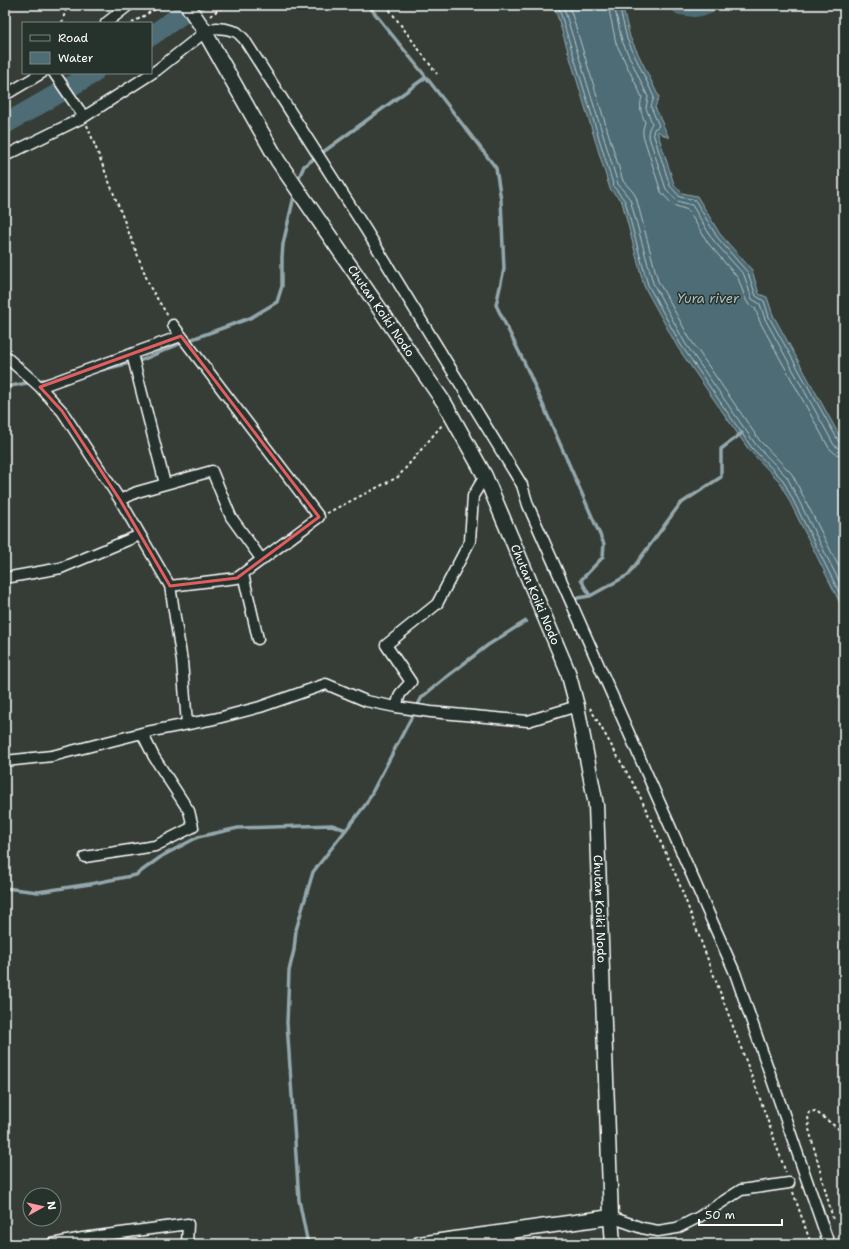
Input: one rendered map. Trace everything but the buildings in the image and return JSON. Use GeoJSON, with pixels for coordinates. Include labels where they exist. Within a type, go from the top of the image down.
{"type":"FeatureCollection","features":[{"type":"Feature","properties":{"kind":"street"},"geometry":{"type":"LineString","coordinates":[[107,22],[129,5]]}},
{"type":"Feature","properties":{"kind":"street","name":"Chutan Koiki Nodo"},"geometry":{"type":"LineString","coordinates":[[187,5],[203,30],[278,161],[452,416],[485,476],[582,704],[596,805],[613,1244]]}},
{"type":"Feature","properties":{"kind":"street"},"geometry":{"type":"LineString","coordinates":[[152,73],[203,30],[216,28],[226,29],[236,32],[244,39],[366,230],[522,485],[528,505],[735,973],[829,1244]]}},
{"type":"Feature","properties":{"kind":"street"},"geometry":{"type":"LineString","coordinates":[[5,95],[40,74]]}},
{"type":"Feature","properties":{"kind":"street"},"geometry":{"type":"LineString","coordinates":[[55,74],[84,117]]}},
{"type":"Feature","properties":{"kind":"street"},"geometry":{"type":"LineString","coordinates":[[5,156],[84,117],[151,74]]}},
{"type":"Feature","properties":{"kind":"street"},"geometry":{"type":"LineString","coordinates":[[170,586],[237,578],[320,517],[173,325]]}},
{"type":"Feature","properties":{"kind":"street"},"geometry":{"type":"LineString","coordinates":[[40,387],[181,336]]}},
{"type":"Feature","properties":{"kind":"street"},"geometry":{"type":"LineString","coordinates":[[132,354],[165,484]]}},
{"type":"Feature","properties":{"kind":"street"},"geometry":{"type":"LineString","coordinates":[[5,356],[40,387],[62,412],[120,500],[170,586],[182,662],[187,724]]}},
{"type":"Feature","properties":{"kind":"street"},"geometry":{"type":"LineString","coordinates":[[120,500],[137,492],[212,470],[231,517],[262,560]]}},
{"type":"Feature","properties":{"kind":"street"},"geometry":{"type":"LineString","coordinates":[[396,707],[400,694],[411,682],[386,645],[437,604],[470,541],[473,496],[485,476]]}},
{"type":"Feature","properties":{"kind":"street"},"geometry":{"type":"LineString","coordinates":[[5,578],[61,568],[140,535]]}},
{"type":"Feature","properties":{"kind":"street"},"geometry":{"type":"LineString","coordinates":[[243,574],[258,639]]}},
{"type":"Feature","properties":{"kind":"street"},"geometry":{"type":"LineString","coordinates":[[5,761],[52,756],[142,734],[214,719],[260,707],[326,684],[366,701],[396,707],[431,712],[528,721],[582,704]]}},
{"type":"Feature","properties":{"kind":"street"},"geometry":{"type":"LineString","coordinates":[[85,857],[155,846],[193,827],[189,811],[154,757],[142,734]]}},
{"type":"Feature","properties":{"kind":"street"},"geometry":{"type":"LineString","coordinates":[[419,1244],[611,1217],[642,1228],[658,1231],[678,1228],[699,1217],[742,1190],[789,1184]]}},
{"type":"Feature","properties":{"kind":"street"},"geometry":{"type":"LineString","coordinates":[[52,1244],[83,1238],[188,1224],[187,1244]]}},
{"type":"Feature","properties":{"kind":"path"},"geometry":{"type":"LineString","coordinates":[[62,22],[67,5]]}},
{"type":"Feature","properties":{"kind":"path"},"geometry":{"type":"LineString","coordinates":[[134,22],[162,5]]}},
{"type":"Feature","properties":{"kind":"path"},"geometry":{"type":"LineString","coordinates":[[386,5],[437,74]]}},
{"type":"Feature","properties":{"kind":"path"},"geometry":{"type":"LineString","coordinates":[[84,117],[150,287],[173,325]]}},
{"type":"Feature","properties":{"kind":"path"},"geometry":{"type":"LineString","coordinates":[[320,517],[398,477],[438,429],[452,416]]}},
{"type":"Feature","properties":{"kind":"path"},"geometry":{"type":"LineString","coordinates":[[582,704],[638,792],[678,880],[758,1093],[811,1244]]}},
{"type":"Feature","properties":{"kind":"path"},"geometry":{"type":"LineString","coordinates":[[833,1223],[829,1201],[809,1129],[809,1112],[815,1111],[844,1134]]}},
{"type":"Feature","properties":{"kind":"highlighted area"},"geometry":{"type":"Polygon","coordinates":[[[181,336],[319,517],[237,578],[170,586],[120,500],[62,411],[40,387],[181,336]]]}},
{"type":"Feature","properties":{"kind":"water","name":"Yura river"},"geometry":{"type":"Polygon","coordinates":[[[554,5],[622,5],[630,37],[659,97],[655,107],[669,138],[657,131],[674,184],[682,193],[697,196],[720,234],[752,270],[759,294],[767,297],[773,315],[844,444],[844,611],[780,482],[749,450],[678,348],[644,286],[622,202],[610,189],[554,5]]]}},
{"type":"Feature","properties":{"kind":"waterway"},"geometry":{"type":"LineString","coordinates":[[152,35],[195,5]]}},
{"type":"Feature","properties":{"kind":"waterway"},"geometry":{"type":"LineString","coordinates":[[368,5],[496,168],[501,200],[504,269],[496,305],[525,364],[604,544],[603,557],[581,580],[590,596]]}},
{"type":"Feature","properties":{"kind":"waterway"},"geometry":{"type":"LineString","coordinates":[[681,5],[695,7],[707,5]]}},
{"type":"Feature","properties":{"kind":"waterway"},"geometry":{"type":"LineString","coordinates":[[5,124],[92,74]]}},
{"type":"Feature","properties":{"kind":"waterway"},"geometry":{"type":"LineString","coordinates":[[297,182],[304,166],[426,77]]}},
{"type":"Feature","properties":{"kind":"waterway"},"geometry":{"type":"LineString","coordinates":[[101,370],[142,360],[184,342],[250,318],[277,302],[282,286],[283,244],[295,192]]}},
{"type":"Feature","properties":{"kind":"waterway"},"geometry":{"type":"LineString","coordinates":[[5,387],[49,379]]}},
{"type":"Feature","properties":{"kind":"waterway"},"geometry":{"type":"LineString","coordinates":[[572,599],[590,596],[628,575],[680,504],[721,477],[721,449],[742,433]]}},
{"type":"Feature","properties":{"kind":"waterway"},"geometry":{"type":"LineString","coordinates":[[308,1244],[299,1200],[287,1023],[289,971],[294,950],[296,930],[313,872],[366,804],[422,697],[488,645],[526,621]]}},
{"type":"Feature","properties":{"kind":"waterway"},"geometry":{"type":"LineString","coordinates":[[5,888],[38,892],[136,875],[162,856],[198,837],[238,828],[332,825],[346,830]]}}]}
